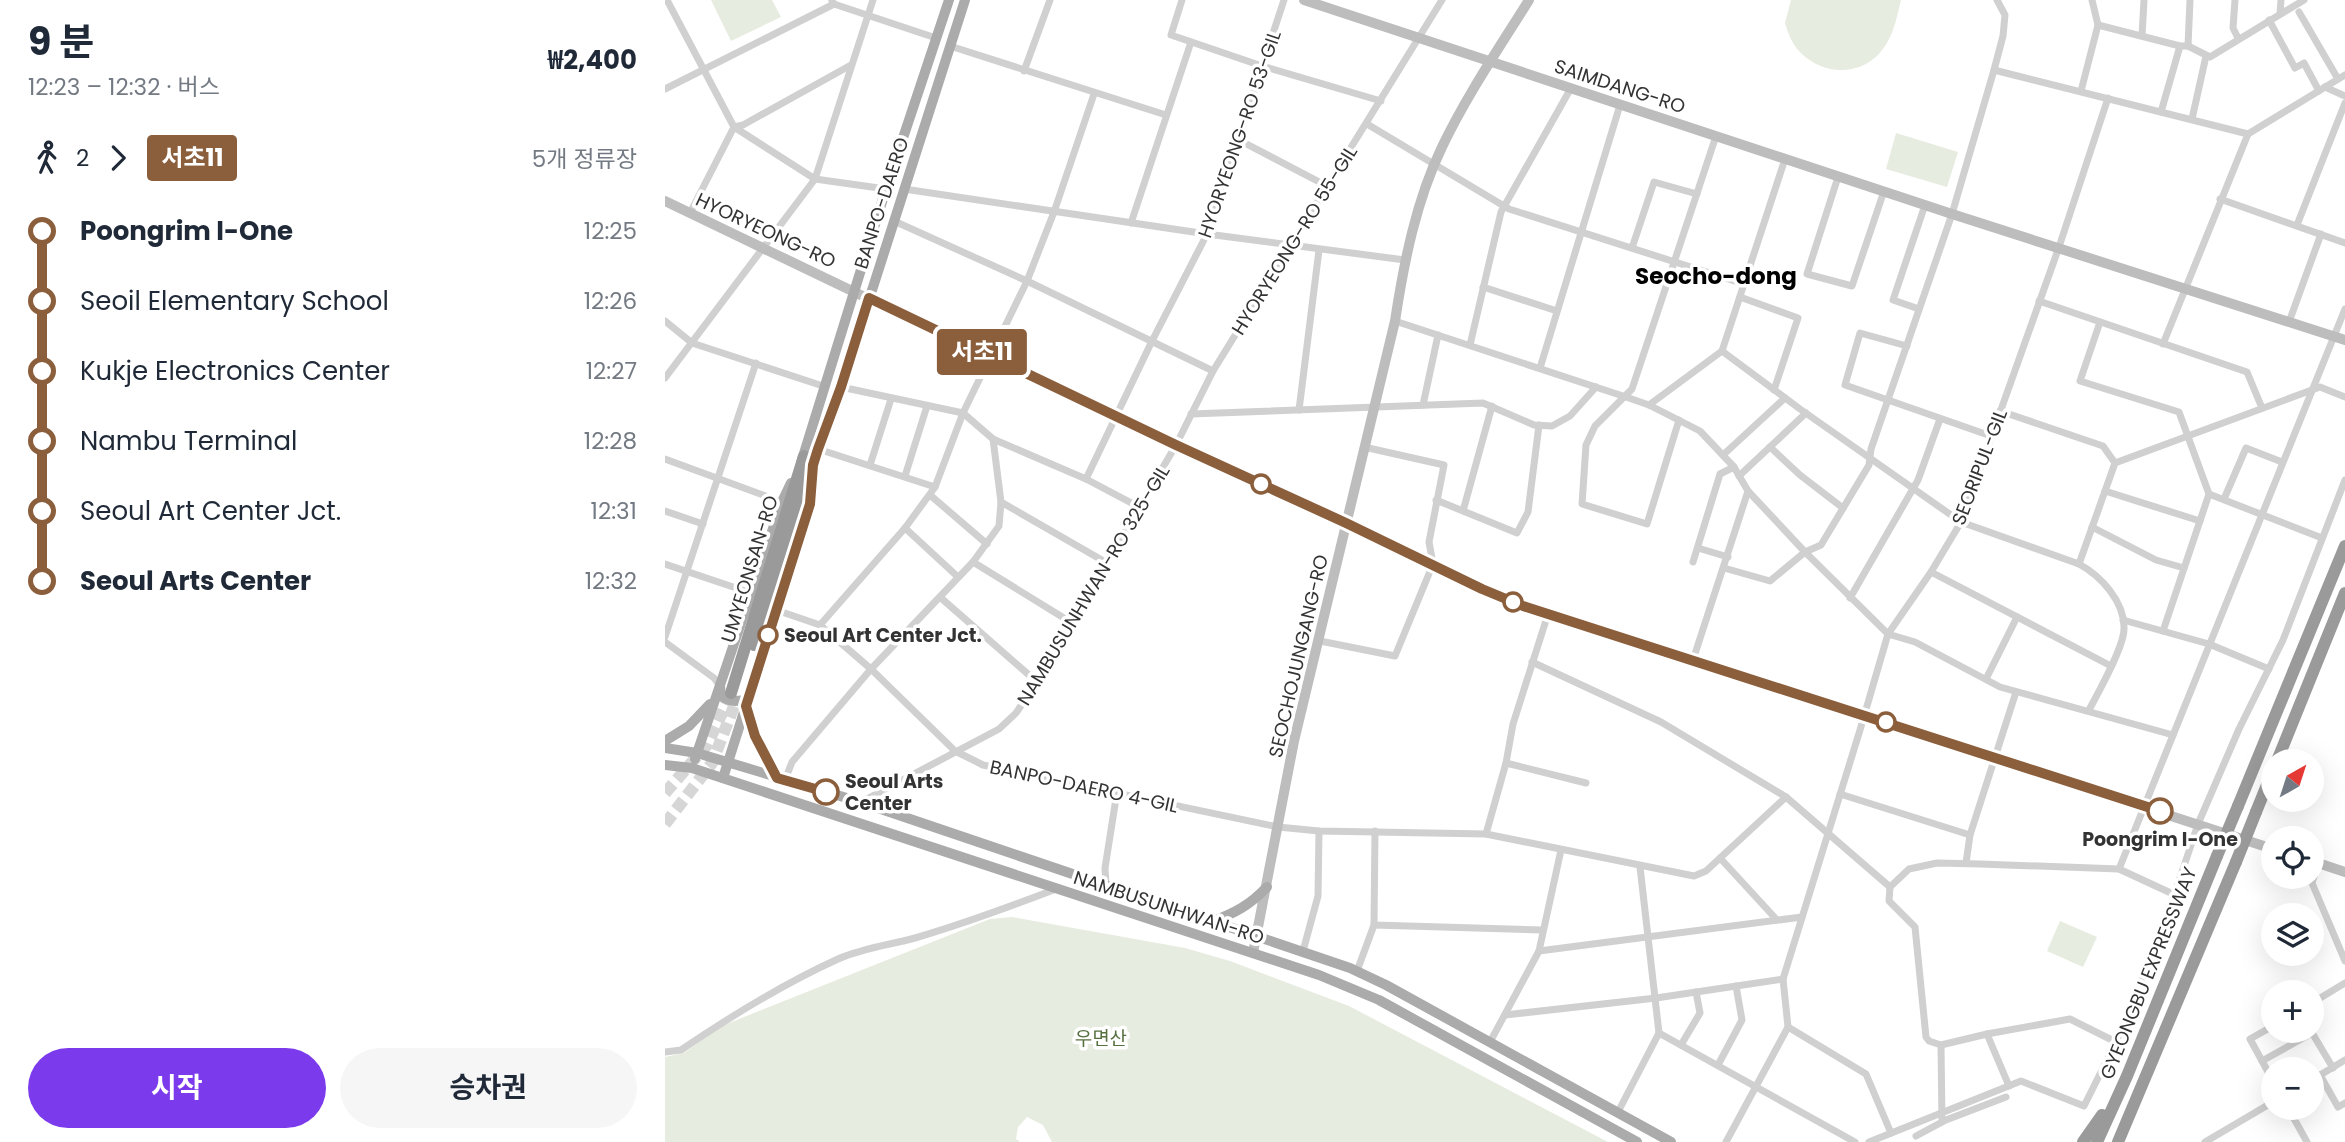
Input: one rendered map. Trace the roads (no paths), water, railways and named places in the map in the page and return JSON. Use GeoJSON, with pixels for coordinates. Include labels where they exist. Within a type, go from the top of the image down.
{"type":"FeatureCollection","features":[{"type":"Feature","properties":{"kind":"highway","name":"UMYEONSAN-RO"},"geometry":{"type":"LineString","coordinates":[[736,696],[809,461]]}},
{"type":"Feature","properties":{"kind":"highway","name":"GYEONGBU EXPRESSWAY"},"geometry":{"type":"LineString","coordinates":[[2097,1142],[2127,1076],[2345,546]]}},
{"type":"Feature","properties":{"kind":"highway"},"geometry":{"type":"LineString","coordinates":[[2282,749],[2345,593]]}},
{"type":"Feature","properties":{"kind":"highway","name":"GYEONGBU EXPRESSWAY"},"geometry":{"type":"LineString","coordinates":[[2118,1142],[2261,799]]}},
{"type":"Feature","properties":{"kind":"highway"},"geometry":{"type":"LineString","coordinates":[[2083,1142],[2127,1076]]}},
{"type":"Feature","properties":{"kind":"main road","name":"BANPO-DAERO"},"geometry":{"type":"LineString","coordinates":[[692,768],[697,753],[736,696],[776,610],[810,504],[809,461],[826,387],[886,189],[949,0]]}},
{"type":"Feature","properties":{"kind":"main road","name":"BANPO-DAERO"},"geometry":{"type":"LineString","coordinates":[[723,778],[728,762],[751,593],[782,502],[818,449],[841,387],[965,0]]}},
{"type":"Feature","properties":{"kind":"main road","name":"SAIMDANG-RO"},"geometry":{"type":"LineString","coordinates":[[1304,0],[1838,177],[2345,340]]}},
{"type":"Feature","properties":{"kind":"main road","name":"SEOCHOJUNGANG-RO"},"geometry":{"type":"LineString","coordinates":[[1253,953],[1294,741],[1320,641],[1372,408],[1395,321],[1405,260],[1420,204],[1434,164],[1455,120],[1529,0]]}},
{"type":"Feature","properties":{"kind":"main road","name":"HYORYEONG-RO"},"geometry":{"type":"LineString","coordinates":[[665,201],[1176,445],[1523,606],[2261,845]]}},
{"type":"Feature","properties":{"kind":"main road"},"geometry":{"type":"LineString","coordinates":[[665,741],[697,720],[708,708],[736,696],[755,736],[781,779]]}},
{"type":"Feature","properties":{"kind":"main road","name":"NAMBUSUNHWAN-RO"},"geometry":{"type":"LineString","coordinates":[[665,748],[697,753],[860,802],[1357,971],[1671,1142]]}},
{"type":"Feature","properties":{"kind":"main road","name":"NAMBUSUNHWAN-RO"},"geometry":{"type":"LineString","coordinates":[[665,765],[692,768],[1319,975],[1379,1000],[1637,1142]]}},
{"type":"Feature","properties":{"kind":"main road"},"geometry":{"type":"LineString","coordinates":[[2324,865],[2345,872]]}},
{"type":"Feature","properties":{"kind":"main road"},"geometry":{"type":"LineString","coordinates":[[1212,922],[1239,912],[1267,887]]}},
{"type":"Feature","properties":{"kind":"main road"},"geometry":{"type":"LineString","coordinates":[[1193,934],[1198,918]]}},
{"type":"Feature","properties":{"kind":"street"},"geometry":{"type":"LineString","coordinates":[[667,0],[734,127],[815,179],[886,189]]}},
{"type":"Feature","properties":{"kind":"street"},"geometry":{"type":"LineString","coordinates":[[665,378],[815,179],[873,0]]}},
{"type":"Feature","properties":{"kind":"street"},"geometry":{"type":"LineString","coordinates":[[1024,71],[1050,0]]}},
{"type":"Feature","properties":{"kind":"street"},"geometry":{"type":"LineString","coordinates":[[1182,0],[1171,35],[1262,66],[1381,101]]}},
{"type":"Feature","properties":{"kind":"street","name":"HYORYEONG-RO 53-GIL"},"geometry":{"type":"LineString","coordinates":[[1116,416],[1207,234],[1284,0]]}},
{"type":"Feature","properties":{"kind":"street","name":"HYORYEONG-RO 55-GIL"},"geometry":{"type":"LineString","coordinates":[[1176,445],[1213,372],[1442,0]]}},
{"type":"Feature","properties":{"kind":"street"},"geometry":{"type":"LineString","coordinates":[[1724,568],[1770,582],[1805,552],[1821,545],[1868,466],[1952,214],[1994,71],[2005,21],[2004,11],[1997,0]]}},
{"type":"Feature","properties":{"kind":"street"},"geometry":{"type":"LineString","coordinates":[[2081,91],[2098,25],[2092,0]]}},
{"type":"Feature","properties":{"kind":"street"},"geometry":{"type":"LineString","coordinates":[[2142,36],[2144,0]]}},
{"type":"Feature","properties":{"kind":"street"},"geometry":{"type":"LineString","coordinates":[[2161,111],[2184,46],[2190,0]]}},
{"type":"Feature","properties":{"kind":"street"},"geometry":{"type":"LineString","coordinates":[[2235,0],[2233,28],[2238,38]]}},
{"type":"Feature","properties":{"kind":"street"},"geometry":{"type":"LineString","coordinates":[[2280,13],[2281,0]]}},
{"type":"Feature","properties":{"kind":"street"},"geometry":{"type":"LineString","coordinates":[[2098,25],[2184,46],[2210,57],[2304,0]]}},
{"type":"Feature","properties":{"kind":"street"},"geometry":{"type":"LineString","coordinates":[[665,89],[833,2],[936,38]]}},
{"type":"Feature","properties":{"kind":"street"},"geometry":{"type":"LineString","coordinates":[[665,16],[673,12]]}},
{"type":"Feature","properties":{"kind":"street"},"geometry":{"type":"LineString","coordinates":[[2163,344],[2248,134],[2341,77],[2299,12]]}},
{"type":"Feature","properties":{"kind":"street"},"geometry":{"type":"LineString","coordinates":[[2269,20],[2295,68],[2304,63],[2322,89],[2345,96]]}},
{"type":"Feature","properties":{"kind":"street"},"geometry":{"type":"LineString","coordinates":[[1131,223],[1191,42]]}},
{"type":"Feature","properties":{"kind":"street"},"geometry":{"type":"LineString","coordinates":[[950,46],[1166,116]]}},
{"type":"Feature","properties":{"kind":"street"},"geometry":{"type":"LineString","coordinates":[[2192,119],[2206,56]]}},
{"type":"Feature","properties":{"kind":"street"},"geometry":{"type":"LineString","coordinates":[[734,127],[743,125],[852,65]]}},
{"type":"Feature","properties":{"kind":"street"},"geometry":{"type":"LineString","coordinates":[[1994,71],[2248,134]]}},
{"type":"Feature","properties":{"kind":"street"},"geometry":{"type":"LineString","coordinates":[[1470,345],[1503,206],[1571,88]]}},
{"type":"Feature","properties":{"kind":"street"},"geometry":{"type":"LineString","coordinates":[[820,625],[905,528],[933,491],[963,413],[1027,281],[1055,212],[1094,93]]}},
{"type":"Feature","properties":{"kind":"street","name":"SEORIPUL-GIL"},"geometry":{"type":"LineString","coordinates":[[1783,979],[1888,634],[1931,572],[1961,522],[2059,247],[2108,98]]}},
{"type":"Feature","properties":{"kind":"street"},"geometry":{"type":"LineString","coordinates":[[2297,225],[2345,103]]}},
{"type":"Feature","properties":{"kind":"street"},"geometry":{"type":"LineString","coordinates":[[1540,368],[1621,105]]}},
{"type":"Feature","properties":{"kind":"street"},"geometry":{"type":"LineString","coordinates":[[1367,124],[1503,206],[1744,284]]}},
{"type":"Feature","properties":{"kind":"street"},"geometry":{"type":"LineString","coordinates":[[690,213],[734,127]]}},
{"type":"Feature","properties":{"kind":"street"},"geometry":{"type":"LineString","coordinates":[[1679,420],[1647,524],[1582,504],[1586,445],[1595,426],[1632,389],[1716,136]]}},
{"type":"Feature","properties":{"kind":"street"},"geometry":{"type":"LineString","coordinates":[[1237,139],[1327,187]]}},
{"type":"Feature","properties":{"kind":"street"},"geometry":{"type":"LineString","coordinates":[[1649,405],[1722,351],[1785,159]]}},
{"type":"Feature","properties":{"kind":"street"},"geometry":{"type":"LineString","coordinates":[[1838,177],[1807,274],[1852,286],[1884,191]]}},
{"type":"Feature","properties":{"kind":"street"},"geometry":{"type":"LineString","coordinates":[[1632,248],[1654,181],[1697,194]]}},
{"type":"Feature","properties":{"kind":"street"},"geometry":{"type":"LineString","coordinates":[[904,189],[1319,250],[1405,260]]}},
{"type":"Feature","properties":{"kind":"street"},"geometry":{"type":"LineString","coordinates":[[2220,200],[2345,243]]}},
{"type":"Feature","properties":{"kind":"street"},"geometry":{"type":"LineString","coordinates":[[1919,309],[1893,300],[1925,205]]}},
{"type":"Feature","properties":{"kind":"street"},"geometry":{"type":"LineString","coordinates":[[894,222],[1027,281],[1213,372]]}},
{"type":"Feature","properties":{"kind":"street"},"geometry":{"type":"LineString","coordinates":[[2289,322],[2321,234]]}},
{"type":"Feature","properties":{"kind":"street"},"geometry":{"type":"LineString","coordinates":[[1299,410],[1319,250]]}},
{"type":"Feature","properties":{"kind":"street"},"geometry":{"type":"LineString","coordinates":[[1483,287],[1557,311]]}},
{"type":"Feature","properties":{"kind":"street"},"geometry":{"type":"LineString","coordinates":[[1740,297],[1798,318],[1774,390]]}},
{"type":"Feature","properties":{"kind":"street"},"geometry":{"type":"LineString","coordinates":[[2039,301],[2247,372],[2262,408]]}},
{"type":"Feature","properties":{"kind":"street"},"geometry":{"type":"LineString","coordinates":[[2119,869],[2345,309]]}},
{"type":"Feature","properties":{"kind":"street"},"geometry":{"type":"LineString","coordinates":[[665,321],[692,342],[826,387]]}},
{"type":"Feature","properties":{"kind":"street"},"geometry":{"type":"LineString","coordinates":[[1395,321],[1649,405],[1700,431],[1734,467],[1748,491],[1888,634],[1915,642],[2015,692],[2173,735]]}},
{"type":"Feature","properties":{"kind":"street"},"geometry":{"type":"LineString","coordinates":[[2100,322],[2080,381],[2179,412],[2209,494],[2163,631]]}},
{"type":"Feature","properties":{"kind":"street"},"geometry":{"type":"LineString","coordinates":[[1906,346],[1860,333],[1845,385],[1991,436]]}},
{"type":"Feature","properties":{"kind":"street"},"geometry":{"type":"LineString","coordinates":[[1423,405],[1438,335]]}},
{"type":"Feature","properties":{"kind":"street"},"geometry":{"type":"LineString","coordinates":[[1722,351],[1806,414],[1961,522],[2079,564],[2105,585],[2119,603],[2125,631],[2089,710]]}},
{"type":"Feature","properties":{"kind":"street"},"geometry":{"type":"LineString","coordinates":[[736,696],[665,639],[756,363]]}},
{"type":"Feature","properties":{"kind":"street"},"geometry":{"type":"LineString","coordinates":[[841,387],[963,413],[993,439],[1086,479],[1141,508]]}},
{"type":"Feature","properties":{"kind":"street"},"geometry":{"type":"LineString","coordinates":[[1191,414],[1483,403],[1539,425],[1552,426],[1570,416],[1596,387]]}},
{"type":"Feature","properties":{"kind":"street"},"geometry":{"type":"LineString","coordinates":[[2115,463],[2320,387],[2345,397]]}},
{"type":"Feature","properties":{"kind":"street"},"geometry":{"type":"LineString","coordinates":[[1723,455],[1785,398]]}},
{"type":"Feature","properties":{"kind":"street"},"geometry":{"type":"LineString","coordinates":[[870,465],[891,399]]}},
{"type":"Feature","properties":{"kind":"street"},"geometry":{"type":"LineString","coordinates":[[905,476],[927,406]]}},
{"type":"Feature","properties":{"kind":"street"},"geometry":{"type":"LineString","coordinates":[[1463,511],[1492,406]]}},
{"type":"Feature","properties":{"kind":"street"},"geometry":{"type":"LineString","coordinates":[[2000,411],[2103,446],[2115,463]]}},
{"type":"Feature","properties":{"kind":"street"},"geometry":{"type":"LineString","coordinates":[[1739,476],[1806,414]]}},
{"type":"Feature","properties":{"kind":"street"},"geometry":{"type":"LineString","coordinates":[[1086,479],[1116,416]]}},
{"type":"Feature","properties":{"kind":"street"},"geometry":{"type":"LineString","coordinates":[[1850,598],[1913,488],[1940,419]]}},
{"type":"Feature","properties":{"kind":"street"},"geometry":{"type":"LineString","coordinates":[[1436,500],[1517,533],[1528,512],[1539,425]]}},
{"type":"Feature","properties":{"kind":"street"},"geometry":{"type":"LineString","coordinates":[[781,779],[792,762],[871,669],[973,562],[999,526],[1001,502],[993,439]]}},
{"type":"Feature","properties":{"kind":"street","name":"NAMBUSUNHWAN-RO 325-GIL"},"geometry":{"type":"LineString","coordinates":[[860,802],[999,729],[1016,713],[1141,508],[1176,445]]}},
{"type":"Feature","properties":{"kind":"street"},"geometry":{"type":"LineString","coordinates":[[1320,641],[1395,656],[1433,564],[1429,542],[1444,465],[1363,447]]}},
{"type":"Feature","properties":{"kind":"street"},"geometry":{"type":"LineString","coordinates":[[1770,447],[1800,475],[1843,508]]}},
{"type":"Feature","properties":{"kind":"street"},"geometry":{"type":"LineString","coordinates":[[2224,499],[2246,448],[2282,462]]}},
{"type":"Feature","properties":{"kind":"street"},"geometry":{"type":"LineString","coordinates":[[818,449],[905,476],[933,491],[987,544]]}},
{"type":"Feature","properties":{"kind":"street"},"geometry":{"type":"LineString","coordinates":[[665,458],[782,502]]}},
{"type":"Feature","properties":{"kind":"street"},"geometry":{"type":"LineString","coordinates":[[2079,564],[2115,463]]}},
{"type":"Feature","properties":{"kind":"street"},"geometry":{"type":"LineString","coordinates":[[1693,562],[1720,474],[1734,467]]}},
{"type":"Feature","properties":{"kind":"street"},"geometry":{"type":"LineString","coordinates":[[1868,1142],[2021,1082],[2084,1106],[2116,1042],[2165,923],[2198,824],[2239,729],[2283,640],[2345,480]]}},
{"type":"Feature","properties":{"kind":"street"},"geometry":{"type":"LineString","coordinates":[[1693,660],[1748,491]]}},
{"type":"Feature","properties":{"kind":"street"},"geometry":{"type":"LineString","coordinates":[[2105,491],[2200,521]]}},
{"type":"Feature","properties":{"kind":"street"},"geometry":{"type":"LineString","coordinates":[[2209,494],[2322,538]]}},
{"type":"Feature","properties":{"kind":"street"},"geometry":{"type":"LineString","coordinates":[[1001,502],[1107,563]]}},
{"type":"Feature","properties":{"kind":"street"},"geometry":{"type":"LineString","coordinates":[[665,511],[703,524]]}},
{"type":"Feature","properties":{"kind":"street"},"geometry":{"type":"LineString","coordinates":[[2092,527],[2156,560],[2184,568]]}},
{"type":"Feature","properties":{"kind":"street"},"geometry":{"type":"LineString","coordinates":[[905,528],[958,577]]}},
{"type":"Feature","properties":{"kind":"street"},"geometry":{"type":"LineString","coordinates":[[1698,548],[1728,557]]}},
{"type":"Feature","properties":{"kind":"street"},"geometry":{"type":"LineString","coordinates":[[973,562],[1072,623]]}},
{"type":"Feature","properties":{"kind":"street"},"geometry":{"type":"LineString","coordinates":[[665,564],[751,593]]}},
{"type":"Feature","properties":{"kind":"street"},"geometry":{"type":"LineString","coordinates":[[1931,572],[2111,666]]}},
{"type":"Feature","properties":{"kind":"street"},"geometry":{"type":"LineString","coordinates":[[941,597],[1037,682]]}},
{"type":"Feature","properties":{"kind":"street","name":"BANPO-DAERO 4-GIL"},"geometry":{"type":"LineString","coordinates":[[776,610],[820,625],[871,669],[955,751],[983,765],[1278,827],[1319,831],[1486,834],[1694,876],[1706,871],[1786,797]]}},
{"type":"Feature","properties":{"kind":"street"},"geometry":{"type":"LineString","coordinates":[[1486,834],[1506,764],[1513,724],[1548,614]]}},
{"type":"Feature","properties":{"kind":"street"},"geometry":{"type":"LineString","coordinates":[[1986,679],[2017,617]]}},
{"type":"Feature","properties":{"kind":"street"},"geometry":{"type":"LineString","coordinates":[[2123,620],[2209,644],[2269,668]]}},
{"type":"Feature","properties":{"kind":"street"},"geometry":{"type":"LineString","coordinates":[[1532,662],[1661,722],[1786,797],[1890,887]]}},
{"type":"Feature","properties":{"kind":"street"},"geometry":{"type":"LineString","coordinates":[[1966,863],[1969,835],[2015,692]]}},
{"type":"Feature","properties":{"kind":"street"},"geometry":{"type":"LineString","coordinates":[[1506,764],[1586,783]]}},
{"type":"Feature","properties":{"kind":"street","name":"NAMBUSUNHWAN-RO"},"geometry":{"type":"LineString","coordinates":[[1106,886],[1105,868],[1117,792]]}},
{"type":"Feature","properties":{"kind":"street"},"geometry":{"type":"LineString","coordinates":[[1840,794],[1969,835]]}},
{"type":"Feature","properties":{"kind":"street"},"geometry":{"type":"LineString","coordinates":[[1303,951],[1318,896],[1319,831]]}},
{"type":"Feature","properties":{"kind":"street"},"geometry":{"type":"LineString","coordinates":[[1357,971],[1374,925],[1375,831]]}},
{"type":"Feature","properties":{"kind":"street"},"geometry":{"type":"LineString","coordinates":[[1490,1042],[1539,951],[1561,850]]}},
{"type":"Feature","properties":{"kind":"street"},"geometry":{"type":"LineString","coordinates":[[1720,858],[1777,920]]}},
{"type":"Feature","properties":{"kind":"street"},"geometry":{"type":"LineString","coordinates":[[2116,1042],[2070,1019],[1941,1045],[1934,1044],[1926,1037],[1915,927],[1889,901],[1890,887],[1909,869],[1937,863],[1966,863],[2119,869],[2173,894]]}},
{"type":"Feature","properties":{"kind":"street"},"geometry":{"type":"LineString","coordinates":[[1618,1112],[1660,1034],[1640,867]]}},
{"type":"Feature","properties":{"kind":"street"},"geometry":{"type":"LineString","coordinates":[[665,1052],[681,1050],[770,994],[838,959],[991,915],[1056,889]]}},
{"type":"Feature","properties":{"kind":"street"},"geometry":{"type":"LineString","coordinates":[[2315,889],[2345,961]]}},
{"type":"Feature","properties":{"kind":"street"},"geometry":{"type":"LineString","coordinates":[[1539,951],[1802,917]]}},
{"type":"Feature","properties":{"kind":"street"},"geometry":{"type":"LineString","coordinates":[[1374,925],[1543,930]]}},
{"type":"Feature","properties":{"kind":"street"},"geometry":{"type":"LineString","coordinates":[[1504,1015],[1656,998],[1783,979],[1788,1027],[1726,1142]]}},
{"type":"Feature","properties":{"kind":"street"},"geometry":{"type":"LineString","coordinates":[[2324,996],[2345,984]]}},
{"type":"Feature","properties":{"kind":"street"},"geometry":{"type":"LineString","coordinates":[[1717,1065],[1742,1020],[1736,986]]}},
{"type":"Feature","properties":{"kind":"street"},"geometry":{"type":"LineString","coordinates":[[1681,1045],[1700,1013],[1696,992]]}},
{"type":"Feature","properties":{"kind":"street"},"geometry":{"type":"LineString","coordinates":[[1788,1027],[1866,1074],[1891,1133]]}},
{"type":"Feature","properties":{"kind":"street"},"geometry":{"type":"LineString","coordinates":[[2261,1033],[2250,1039],[2261,1059]]}},
{"type":"Feature","properties":{"kind":"street"},"geometry":{"type":"LineString","coordinates":[[1660,1034],[1855,1142]]}},
{"type":"Feature","properties":{"kind":"street"},"geometry":{"type":"LineString","coordinates":[[1987,1034],[2009,1086]]}},
{"type":"Feature","properties":{"kind":"street"},"geometry":{"type":"LineString","coordinates":[[2269,1057],[2293,1043]]}},
{"type":"Feature","properties":{"kind":"street"},"geometry":{"type":"LineString","coordinates":[[2318,1043],[2333,1068]]}},
{"type":"Feature","properties":{"kind":"street"},"geometry":{"type":"LineString","coordinates":[[1941,1045],[1942,1122],[1916,1136],[1946,1120],[2006,1097]]}},
{"type":"Feature","properties":{"kind":"street"},"geometry":{"type":"LineString","coordinates":[[2324,1073],[2345,1060]]}},
{"type":"Feature","properties":{"kind":"street"},"geometry":{"type":"LineString","coordinates":[[2324,1082],[2338,1107],[2345,1103]]}},
{"type":"Feature","properties":{"kind":"street"},"geometry":{"type":"LineString","coordinates":[[2206,1142],[2261,1109]]}},
{"type":"Feature","properties":{"kind":"street"},"geometry":{"type":"LineString","coordinates":[[2295,1120],[2307,1142]]}},
{"type":"Feature","properties":{"kind":"tunnel"},"geometry":{"type":"LineString","coordinates":[[665,793],[707,745],[731,694]]}},
{"type":"Feature","properties":{"kind":"tunnel"},"geometry":{"type":"LineString","coordinates":[[665,824],[712,763],[738,696]]}},
{"type":"Feature","properties":{"kind":"place","name":"Seoul Art Center Jct."},"geometry":{"type":"Point","coordinates":[768,635]}},
{"type":"Feature","properties":{"kind":"place","name":"Seoul Arts Center"},"geometry":{"type":"Point","coordinates":[826,792]}},
{"type":"Feature","properties":{"kind":"place","name":"Poongrim I-One"},"geometry":{"type":"Point","coordinates":[2160,811]}},
{"type":"Feature","properties":{"kind":"district","name":"Seocho-dong"},"geometry":{"type":"Point","coordinates":[1716,276]}},
{"type":"Feature","properties":{"kind":"park label","name":"우면산"},"geometry":{"type":"Point","coordinates":[1101,1038]}}]}
